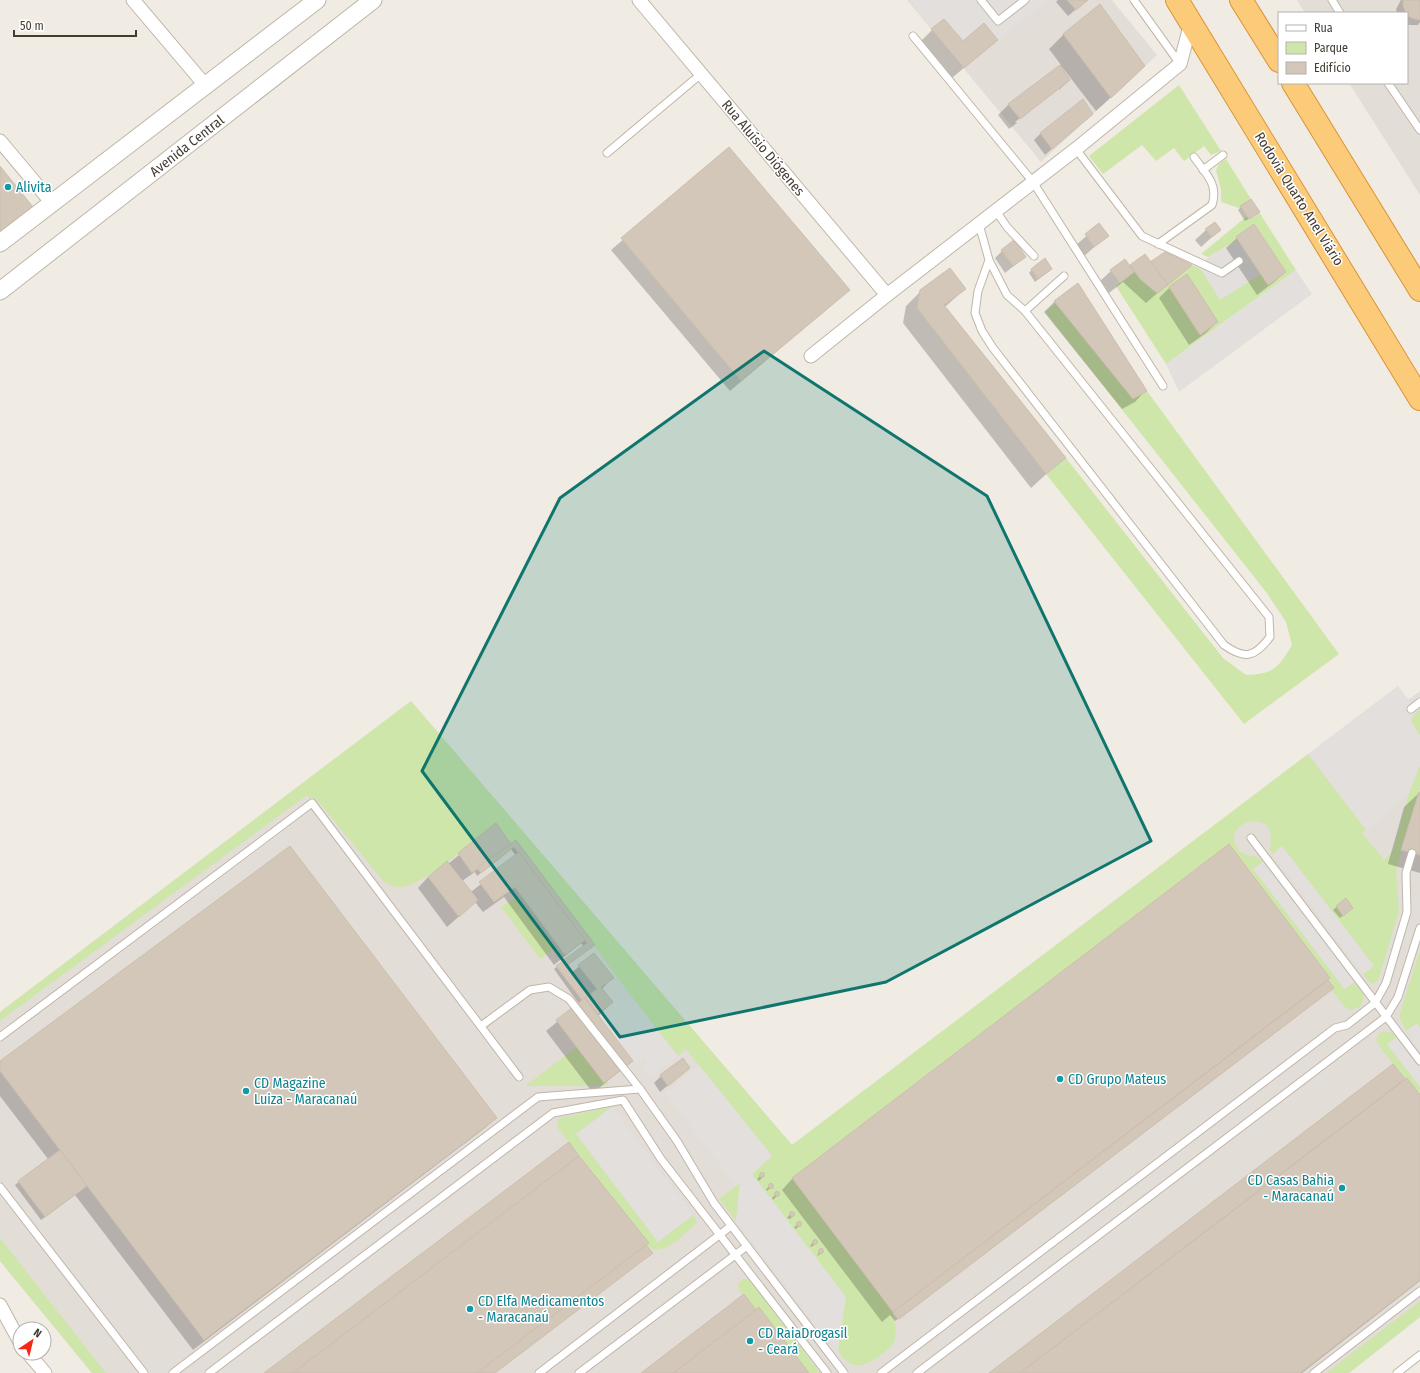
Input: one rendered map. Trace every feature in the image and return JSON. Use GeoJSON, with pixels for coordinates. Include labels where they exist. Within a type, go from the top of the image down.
{"type":"FeatureCollection","features":[{"type":"Feature","properties":{"kind":"highway","name":"Rodovia Quarto Anel Viário"},"geometry":{"type":"LineString","coordinates":[[1177,0],[1215,65],[1367,309],[1420,399]]}},
{"type":"Feature","properties":{"kind":"highway"},"geometry":{"type":"LineString","coordinates":[[1241,0],[1278,59]]}},
{"type":"Feature","properties":{"kind":"highway"},"geometry":{"type":"LineString","coordinates":[[1293,84],[1420,290]]}},
{"type":"Feature","properties":{"kind":"street"},"geometry":{"type":"LineString","coordinates":[[133,0],[205,85]]}},
{"type":"Feature","properties":{"kind":"street"},"geometry":{"type":"LineString","coordinates":[[0,243],[317,0]]}},
{"type":"Feature","properties":{"kind":"street","name":"Avenida Central"},"geometry":{"type":"LineString","coordinates":[[0,291],[373,0]]}},
{"type":"Feature","properties":{"kind":"street","name":"Rua Aluísio Diógenes"},"geometry":{"type":"LineString","coordinates":[[639,0],[887,295]]}},
{"type":"Feature","properties":{"kind":"street"},"geometry":{"type":"LineString","coordinates":[[811,356],[887,295],[1076,149],[1180,64],[1191,23]]}},
{"type":"Feature","properties":{"kind":"street"},"geometry":{"type":"LineString","coordinates":[[0,141],[52,203]]}},
{"type":"Feature","properties":{"kind":"street"},"geometry":{"type":"LineString","coordinates":[[0,1305],[12,1327]]}},
{"type":"Feature","properties":{"kind":"street"},"geometry":{"type":"LineString","coordinates":[[35,1361],[45,1373]]}},
{"type":"Feature","properties":{"kind":"lane"},"geometry":{"type":"LineString","coordinates":[[981,0],[998,21],[1025,0]]}},
{"type":"Feature","properties":{"kind":"lane"},"geometry":{"type":"LineString","coordinates":[[1134,0],[1180,64]]}},
{"type":"Feature","properties":{"kind":"lane"},"geometry":{"type":"LineString","coordinates":[[1332,0],[1339,12]]}},
{"type":"Feature","properties":{"kind":"lane"},"geometry":{"type":"LineString","coordinates":[[913,36],[1034,182],[1163,386]]}},
{"type":"Feature","properties":{"kind":"lane"},"geometry":{"type":"LineString","coordinates":[[607,153],[701,74]]}},
{"type":"Feature","properties":{"kind":"lane"},"geometry":{"type":"LineString","coordinates":[[1389,84],[1420,130]]}},
{"type":"Feature","properties":{"kind":"lane"},"geometry":{"type":"LineString","coordinates":[[1076,149],[1142,236],[1222,273],[1239,261]]}},
{"type":"Feature","properties":{"kind":"lane"},"geometry":{"type":"LineString","coordinates":[[1203,170],[1223,155]]}},
{"type":"Feature","properties":{"kind":"lane"},"geometry":{"type":"LineString","coordinates":[[1158,244],[1212,205],[1215,195],[1213,184],[1194,157]]}},
{"type":"Feature","properties":{"kind":"lane"},"geometry":{"type":"LineString","coordinates":[[996,211],[1006,226],[1034,256]]}},
{"type":"Feature","properties":{"kind":"lane"},"geometry":{"type":"LineString","coordinates":[[979,224],[989,260],[1007,295],[1024,311],[1269,617],[1270,637],[1263,647],[1252,654],[1237,654],[1224,645],[993,348],[982,331],[975,313],[978,292],[989,260]]}},
{"type":"Feature","properties":{"kind":"lane"},"geometry":{"type":"LineString","coordinates":[[1024,311],[1064,276]]}},
{"type":"Feature","properties":{"kind":"lane"},"geometry":{"type":"LineString","coordinates":[[1411,709],[1420,702]]}},
{"type":"Feature","properties":{"kind":"lane"},"geometry":{"type":"LineString","coordinates":[[0,1037],[312,803],[519,1077]]}},
{"type":"Feature","properties":{"kind":"lane"},"geometry":{"type":"LineString","coordinates":[[1251,838],[1420,1061]]}},
{"type":"Feature","properties":{"kind":"lane"},"geometry":{"type":"LineString","coordinates":[[881,1373],[1335,1028],[1347,1025],[1375,1003],[1386,983],[1407,912],[1406,873],[1412,853]]}},
{"type":"Feature","properties":{"kind":"lane"},"geometry":{"type":"LineString","coordinates":[[917,1373],[1386,1017],[1398,997],[1420,928]]}},
{"type":"Feature","properties":{"kind":"lane"},"geometry":{"type":"LineString","coordinates":[[481,1026],[530,990],[549,987],[569,999],[640,1089],[677,1141],[714,1203],[844,1373]]}},
{"type":"Feature","properties":{"kind":"lane"},"geometry":{"type":"LineString","coordinates":[[173,1373],[538,1097],[640,1089]]}},
{"type":"Feature","properties":{"kind":"lane"},"geometry":{"type":"LineString","coordinates":[[209,1373],[552,1113],[623,1100],[661,1159],[827,1373]]}},
{"type":"Feature","properties":{"kind":"lane"},"geometry":{"type":"LineString","coordinates":[[0,1187],[144,1373]]}},
{"type":"Feature","properties":{"kind":"lane"},"geometry":{"type":"LineString","coordinates":[[539,1373],[731,1226]]}},
{"type":"Feature","properties":{"kind":"lane"},"geometry":{"type":"LineString","coordinates":[[579,1373],[747,1246]]}},
{"type":"Feature","properties":{"kind":"lane"},"geometry":{"type":"LineString","coordinates":[[1314,1373],[1420,1291]]}},
{"type":"Feature","properties":{"kind":"lane"},"geometry":{"type":"LineString","coordinates":[[1397,1373],[1420,1355]]}},
{"type":"Feature","properties":{"kind":"highlighted area"},"geometry":{"type":"Polygon","coordinates":[[[764,351],[987,496],[1151,841],[886,982],[620,1037],[422,771],[560,498],[764,351]]]}},
{"type":"Feature","properties":{"kind":"shaded area"},"geometry":{"type":"Polygon","coordinates":[[[907,0],[1112,0],[1157,55],[1041,162],[907,0]]]}},
{"type":"Feature","properties":{"kind":"shaded area"},"geometry":{"type":"Polygon","coordinates":[[[909,0],[1048,0],[966,67],[909,0]]]}},
{"type":"Feature","properties":{"kind":"shaded area"},"geometry":{"type":"Polygon","coordinates":[[[1297,0],[1420,0],[1420,195],[1350,84],[1408,84],[1408,12],[1304,12],[1297,0]]]}},
{"type":"Feature","properties":{"kind":"shaded area"},"geometry":{"type":"Polygon","coordinates":[[[1238,240],[1261,274],[1220,300],[1201,269],[1208,257],[1238,240]]]}},
{"type":"Feature","properties":{"kind":"shaded area"},"geometry":{"type":"Polygon","coordinates":[[[1296,270],[1312,294],[1179,392],[1166,364],[1296,270]]]}},
{"type":"Feature","properties":{"kind":"shaded area"},"geometry":{"type":"Polygon","coordinates":[[[1398,686],[1408,700],[1420,691],[1420,1317],[1349,1373],[92,1373],[52,1324],[52,1321],[49,1321],[0,1261],[0,1012],[411,701],[792,1145],[1398,686]]]}},
{"type":"Feature","properties":{"kind":"shaded area"},"geometry":{"type":"Polygon","coordinates":[[[1398,686],[1417,711],[1411,722],[1420,736],[1420,765],[1409,793],[1367,830],[1308,754],[1398,686]]]}},
{"type":"Feature","properties":{"kind":"shaded area"},"geometry":{"type":"Polygon","coordinates":[[[1282,846],[1374,966],[1363,974],[1273,854],[1282,846]]]}},
{"type":"Feature","properties":{"kind":"shaded area"},"geometry":{"type":"Polygon","coordinates":[[[1263,862],[1354,982],[1345,989],[1253,869],[1263,862]]]}},
{"type":"Feature","properties":{"kind":"shaded area"},"geometry":{"type":"Polygon","coordinates":[[[605,985],[614,998],[618,1000],[623,1001],[631,996],[678,1056],[652,1077],[643,1065],[647,1063],[646,1056],[636,1064],[598,1014],[613,1002],[601,987],[605,985]]]}},
{"type":"Feature","properties":{"kind":"shaded area"},"geometry":{"type":"Polygon","coordinates":[[[1417,1023],[1420,1028],[1420,1049],[1406,1031],[1417,1023]]]}},
{"type":"Feature","properties":{"kind":"shaded area"},"geometry":{"type":"Polygon","coordinates":[[[1396,1038],[1420,1069],[1420,1087],[1387,1044],[1396,1038]]]}},
{"type":"Feature","properties":{"kind":"shaded area"},"geometry":{"type":"Polygon","coordinates":[[[699,1065],[772,1156],[752,1174],[846,1297],[838,1350],[841,1357],[736,1221],[740,1183],[736,1186],[665,1093],[699,1065]]]}},
{"type":"Feature","properties":{"kind":"shaded area"},"geometry":{"type":"Polygon","coordinates":[[[612,1107],[693,1215],[658,1242],[576,1134],[612,1107]]]}},
{"type":"Feature","properties":{"kind":"green space"},"geometry":{"type":"Polygon","coordinates":[[[1179,85],[1221,151],[1211,155],[1204,146],[1184,161],[1174,148],[1156,161],[1142,145],[1103,174],[1089,156],[1179,85]]]}},
{"type":"Feature","properties":{"kind":"green space"},"geometry":{"type":"Polygon","coordinates":[[[1226,159],[1251,199],[1240,206],[1242,209],[1221,202],[1221,190],[1216,170],[1219,164],[1226,159]]]}},
{"type":"Feature","properties":{"kind":"green space"},"geometry":{"type":"Polygon","coordinates":[[[1259,212],[1296,270],[1166,364],[1116,286],[1134,272],[1157,293],[1192,265],[1201,269],[1220,299],[1261,274],[1268,285],[1286,272],[1254,224],[1238,240],[1208,257],[1201,254],[1247,216],[1249,219],[1259,212]],[[1186,275],[1169,287],[1201,335],[1218,322],[1186,275]]]}},
{"type":"Feature","properties":{"kind":"green space"},"geometry":{"type":"Polygon","coordinates":[[[1055,303],[1133,399],[1147,391],[1339,654],[1244,724],[1046,474],[1066,458],[1223,658],[1246,675],[1269,671],[1283,659],[1292,645],[1286,622],[1266,592],[1045,312],[1055,303]]]}},
{"type":"Feature","properties":{"kind":"green space"},"geometry":{"type":"Polygon","coordinates":[[[411,701],[792,1145],[1308,754],[1366,830],[1362,833],[1384,860],[1393,851],[1409,793],[1420,765],[1420,788],[1396,870],[1399,911],[1379,978],[1374,984],[1369,982],[1363,974],[1374,966],[1282,847],[1273,854],[1269,849],[1271,835],[1267,826],[1260,822],[1251,822],[1242,825],[1236,831],[1234,840],[1239,850],[1244,854],[1257,857],[1263,862],[1254,869],[1344,989],[1354,982],[1363,994],[1364,999],[1360,1007],[1350,1010],[1345,1007],[1331,990],[1334,988],[1328,980],[1330,978],[1229,844],[792,1178],[893,1312],[896,1331],[893,1344],[875,1359],[858,1365],[847,1362],[838,1350],[845,1297],[752,1174],[772,1156],[686,1049],[678,1056],[631,996],[516,840],[511,844],[496,823],[462,851],[421,880],[409,885],[396,887],[384,882],[322,806],[315,799],[306,796],[0,1021],[0,1012],[411,701]]]}},
{"type":"Feature","properties":{"kind":"green space"},"geometry":{"type":"Polygon","coordinates":[[[1420,709],[1420,736],[1411,722],[1413,716],[1420,709]]]}},
{"type":"Feature","properties":{"kind":"green space"},"geometry":{"type":"Polygon","coordinates":[[[517,896],[555,948],[540,959],[501,907],[517,896]]]}},
{"type":"Feature","properties":{"kind":"green space"},"geometry":{"type":"Polygon","coordinates":[[[1420,950],[1420,1028],[1417,1023],[1406,1031],[1400,1019],[1400,1013],[1420,950]]]}},
{"type":"Feature","properties":{"kind":"green space"},"geometry":{"type":"Polygon","coordinates":[[[1383,1031],[1393,1033],[1396,1038],[1388,1044],[1420,1087],[1420,1095],[1407,1078],[1405,1079],[1379,1046],[1376,1040],[1379,1034],[1383,1031]]]}},
{"type":"Feature","properties":{"kind":"green space"},"geometry":{"type":"Polygon","coordinates":[[[577,1047],[604,1083],[608,1081],[606,1086],[525,1086],[577,1047]]]}},
{"type":"Feature","properties":{"kind":"green space"},"geometry":{"type":"Polygon","coordinates":[[[612,1107],[576,1134],[658,1242],[693,1215],[697,1221],[696,1224],[679,1239],[665,1248],[652,1249],[646,1245],[648,1243],[557,1127],[559,1118],[612,1107]]]}},
{"type":"Feature","properties":{"kind":"green space"},"geometry":{"type":"Polygon","coordinates":[[[740,1183],[736,1221],[719,1199],[740,1183]]]}},
{"type":"Feature","properties":{"kind":"green space"},"geometry":{"type":"Polygon","coordinates":[[[0,1238],[106,1373],[92,1373],[52,1324],[52,1321],[49,1321],[0,1261],[0,1238]]]}},
{"type":"Feature","properties":{"kind":"green space"},"geometry":{"type":"Polygon","coordinates":[[[743,1279],[749,1279],[820,1373],[809,1373],[759,1308],[756,1310],[745,1294],[742,1296],[737,1284],[743,1279]]]}},
{"type":"Feature","properties":{"kind":"green space"},"geometry":{"type":"Polygon","coordinates":[[[1420,1301],[1420,1317],[1349,1373],[1326,1373],[1420,1301]]]}},
{"type":"Feature","properties":{"kind":"building"},"geometry":{"type":"Polygon","coordinates":[[[1067,0],[1088,0],[1076,10],[1067,0]]]}},
{"type":"Feature","properties":{"kind":"building"},"geometry":{"type":"Polygon","coordinates":[[[1403,0],[1420,0],[1420,20],[1408,16],[1408,12],[1406,12],[1403,6],[1403,0]]]}},
{"type":"Feature","properties":{"kind":"building"},"geometry":{"type":"Polygon","coordinates":[[[1100,4],[1145,66],[1111,98],[1063,34],[1100,4]]]}},
{"type":"Feature","properties":{"kind":"building"},"geometry":{"type":"Polygon","coordinates":[[[944,19],[963,41],[984,23],[998,40],[964,68],[931,29],[944,19]]]}},
{"type":"Feature","properties":{"kind":"building"},"geometry":{"type":"Polygon","coordinates":[[[1060,65],[1070,80],[1020,119],[1008,104],[1060,65]]]}},
{"type":"Feature","properties":{"kind":"building"},"geometry":{"type":"Polygon","coordinates":[[[1083,99],[1093,114],[1052,149],[1040,133],[1083,99]]]}},
{"type":"Feature","properties":{"kind":"building"},"geometry":{"type":"Polygon","coordinates":[[[729,147],[850,290],[741,381],[621,238],[729,147]]]}},
{"type":"Feature","properties":{"kind":"building","name":"Alivita"},"geometry":{"type":"Polygon","coordinates":[[[0,166],[33,207],[0,233],[0,166]]]}},
{"type":"Feature","properties":{"kind":"building"},"geometry":{"type":"Polygon","coordinates":[[[1251,199],[1260,212],[1249,219],[1240,206],[1251,199]]]}},
{"type":"Feature","properties":{"kind":"building"},"geometry":{"type":"Polygon","coordinates":[[[1215,222],[1221,230],[1212,237],[1205,229],[1215,222]]]}},
{"type":"Feature","properties":{"kind":"building"},"geometry":{"type":"Polygon","coordinates":[[[1099,223],[1109,236],[1094,247],[1085,234],[1099,223]]]}},
{"type":"Feature","properties":{"kind":"building"},"geometry":{"type":"Polygon","coordinates":[[[1254,224],[1286,272],[1268,285],[1236,237],[1254,224]]]}},
{"type":"Feature","properties":{"kind":"building"},"geometry":{"type":"Polygon","coordinates":[[[1014,240],[1026,257],[1013,266],[1001,250],[1014,240]]]}},
{"type":"Feature","properties":{"kind":"building"},"geometry":{"type":"Polygon","coordinates":[[[1165,252],[1192,265],[1168,285],[1150,262],[1165,252]]]}},
{"type":"Feature","properties":{"kind":"building"},"geometry":{"type":"Polygon","coordinates":[[[1145,254],[1168,285],[1157,293],[1140,279],[1130,265],[1145,254]]]}},
{"type":"Feature","properties":{"kind":"building"},"geometry":{"type":"Polygon","coordinates":[[[1045,258],[1052,269],[1038,279],[1031,269],[1045,258]]]}},
{"type":"Feature","properties":{"kind":"building"},"geometry":{"type":"Polygon","coordinates":[[[1125,259],[1134,272],[1120,283],[1110,270],[1125,259]]]}},
{"type":"Feature","properties":{"kind":"building"},"geometry":{"type":"Polygon","coordinates":[[[950,268],[966,289],[944,305],[1066,458],[1046,474],[917,308],[920,290],[950,268]]]}},
{"type":"Feature","properties":{"kind":"building"},"geometry":{"type":"Polygon","coordinates":[[[1187,274],[1218,322],[1200,335],[1169,287],[1187,274]]]}},
{"type":"Feature","properties":{"kind":"building"},"geometry":{"type":"Polygon","coordinates":[[[1078,283],[1147,391],[1133,399],[1054,301],[1078,283]]]}},
{"type":"Feature","properties":{"kind":"building"},"geometry":{"type":"Polygon","coordinates":[[[1420,792],[1420,855],[1401,850],[1420,792]]]}},
{"type":"Feature","properties":{"kind":"building"},"geometry":{"type":"Polygon","coordinates":[[[496,823],[511,844],[472,873],[458,853],[496,823]]]}},
{"type":"Feature","properties":{"kind":"building"},"geometry":{"type":"Polygon","coordinates":[[[516,840],[595,945],[566,966],[588,996],[582,1000],[556,966],[587,943],[514,847],[481,873],[477,868],[516,840]]]}},
{"type":"Feature","properties":{"kind":"building","name":"CD Grupo Mateus"},"geometry":{"type":"Polygon","coordinates":[[[1229,844],[1330,978],[893,1312],[792,1178],[1229,844]]]}},
{"type":"Feature","properties":{"kind":"building","name":"CD Magazine Luiza - Maracanaú"},"geometry":{"type":"Polygon","coordinates":[[[290,846],[497,1118],[204,1340],[0,1071],[0,1061],[290,846]]]}},
{"type":"Feature","properties":{"kind":"building"},"geometry":{"type":"Polygon","coordinates":[[[519,852],[585,940],[565,955],[515,887],[494,902],[479,882],[519,852]]]}},
{"type":"Feature","properties":{"kind":"building"},"geometry":{"type":"Polygon","coordinates":[[[447,861],[478,900],[459,917],[428,877],[447,861]]]}},
{"type":"Feature","properties":{"kind":"building"},"geometry":{"type":"Polygon","coordinates":[[[1346,898],[1353,908],[1343,916],[1336,906],[1346,898]]]}},
{"type":"Feature","properties":{"kind":"building"},"geometry":{"type":"Polygon","coordinates":[[[594,953],[614,978],[601,987],[613,1002],[598,1014],[585,998],[597,989],[578,965],[594,953]]]}},
{"type":"Feature","properties":{"kind":"building"},"geometry":{"type":"Polygon","coordinates":[[[1328,980],[1334,988],[899,1319],[893,1312],[1328,980]]]}},
{"type":"Feature","properties":{"kind":"building"},"geometry":{"type":"Polygon","coordinates":[[[585,998],[633,1061],[604,1083],[556,1020],[585,998]]]}},
{"type":"Feature","properties":{"kind":"building"},"geometry":{"type":"Polygon","coordinates":[[[683,1058],[690,1068],[668,1086],[660,1075],[683,1058]]]}},
{"type":"Feature","properties":{"kind":"building"},"geometry":{"type":"Polygon","coordinates":[[[1393,1064],[1405,1079],[1020,1373],[989,1373],[1393,1064]]]}},
{"type":"Feature","properties":{"kind":"building","name":"CD Casas Bahia - Maracanaú"},"geometry":{"type":"Polygon","coordinates":[[[1407,1078],[1420,1095],[1420,1280],[1300,1373],[1020,1373],[1407,1078]]]}},
{"type":"Feature","properties":{"kind":"building"},"geometry":{"type":"Polygon","coordinates":[[[569,1142],[579,1156],[293,1373],[264,1373],[569,1142]]]}},
{"type":"Feature","properties":{"kind":"building"},"geometry":{"type":"Polygon","coordinates":[[[60,1150],[87,1186],[45,1217],[18,1181],[60,1150]]]}},
{"type":"Feature","properties":{"kind":"building","name":"CD Elfa Medicamentos - Maracanaú"},"geometry":{"type":"Polygon","coordinates":[[[579,1156],[649,1243],[477,1373],[293,1373],[579,1156]]]}},
{"type":"Feature","properties":{"kind":"building"},"geometry":{"type":"Polygon","coordinates":[[[762,1172],[765,1175],[762,1178],[759,1175],[762,1172]]]}},
{"type":"Feature","properties":{"kind":"building"},"geometry":{"type":"Polygon","coordinates":[[[771,1183],[774,1186],[771,1189],[768,1186],[771,1183]]]}},
{"type":"Feature","properties":{"kind":"building"},"geometry":{"type":"Polygon","coordinates":[[[777,1191],[780,1194],[777,1197],[774,1194],[777,1191]]]}},
{"type":"Feature","properties":{"kind":"building"},"geometry":{"type":"Polygon","coordinates":[[[792,1211],[795,1214],[792,1217],[789,1214],[792,1211]]]}},
{"type":"Feature","properties":{"kind":"building"},"geometry":{"type":"Polygon","coordinates":[[[799,1221],[802,1224],[799,1227],[796,1224],[799,1221]]]}},
{"type":"Feature","properties":{"kind":"building"},"geometry":{"type":"Polygon","coordinates":[[[815,1239],[818,1242],[815,1245],[812,1242],[815,1239]]]}},
{"type":"Feature","properties":{"kind":"building"},"geometry":{"type":"Polygon","coordinates":[[[646,1245],[653,1253],[495,1373],[477,1373],[646,1245]]]}},
{"type":"Feature","properties":{"kind":"building"},"geometry":{"type":"Polygon","coordinates":[[[821,1248],[824,1251],[821,1254],[818,1251],[821,1248]]]}},
{"type":"Feature","properties":{"kind":"building"},"geometry":{"type":"Polygon","coordinates":[[[744,1294],[756,1310],[673,1373],[641,1373],[744,1294]]]}},
{"type":"Feature","properties":{"kind":"building","name":"CD RaiaDrogasil - Ceará"},"geometry":{"type":"Polygon","coordinates":[[[759,1307],[809,1373],[673,1373],[756,1310],[759,1307]]]}},
{"type":"Feature","properties":{"kind":"place","name":"Alivita"},"geometry":{"type":"Point","coordinates":[8,187]}},
{"type":"Feature","properties":{"kind":"place","name":"CD Grupo Mateus"},"geometry":{"type":"Point","coordinates":[1060,1079]}},
{"type":"Feature","properties":{"kind":"place","name":"CD Magazine Luiza - Maracanaú"},"geometry":{"type":"Point","coordinates":[246,1091]}},
{"type":"Feature","properties":{"kind":"place","name":"CD Casas Bahia - Maracanaú"},"geometry":{"type":"Point","coordinates":[1342,1188]}},
{"type":"Feature","properties":{"kind":"place","name":"CD Elfa Medicamentos - Maracanaú"},"geometry":{"type":"Point","coordinates":[470,1309]}},
{"type":"Feature","properties":{"kind":"place","name":"CD RaiaDrogasil - Ceará"},"geometry":{"type":"Point","coordinates":[750,1341]}}]}
